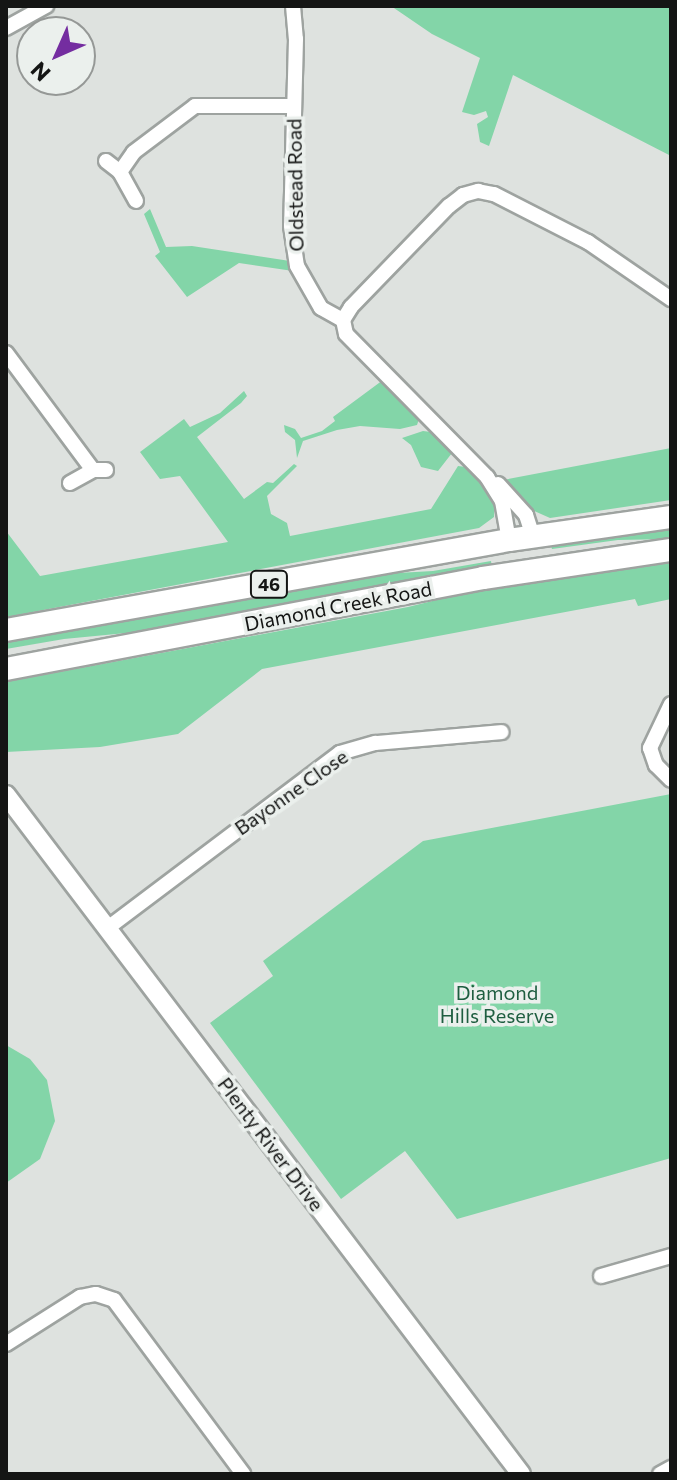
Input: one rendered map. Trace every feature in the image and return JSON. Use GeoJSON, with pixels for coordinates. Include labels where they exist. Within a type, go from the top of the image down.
{"type":"FeatureCollection","features":[{"type":"Feature","properties":{"kind":"main road","name":"Diamond Creek Road"},"geometry":{"type":"LineString","coordinates":[[6,630],[509,540],[671,517]]}},
{"type":"Feature","properties":{"kind":"main road"},"geometry":{"type":"LineString","coordinates":[[509,540],[513,556],[525,571],[534,558],[533,536]]}},
{"type":"Feature","properties":{"kind":"main road","name":"Diamond Creek Road"},"geometry":{"type":"LineString","coordinates":[[6,669],[525,571],[671,550]]}},
{"type":"Feature","properties":{"kind":"street"},"geometry":{"type":"LineString","coordinates":[[6,28],[46,6]]}},
{"type":"Feature","properties":{"kind":"street","name":"Oldstead Road"},"geometry":{"type":"LineString","coordinates":[[293,6],[296,39],[293,252],[313,297],[326,312],[343,320],[346,334],[487,477],[518,503],[533,536]]}},
{"type":"Feature","properties":{"kind":"street"},"geometry":{"type":"LineString","coordinates":[[120,172],[134,152],[195,106],[294,106]]}},
{"type":"Feature","properties":{"kind":"street"},"geometry":{"type":"LineString","coordinates":[[106,161],[120,172],[136,201]]}},
{"type":"Feature","properties":{"kind":"street"},"geometry":{"type":"LineString","coordinates":[[343,320],[351,307],[449,206],[463,195],[478,191],[494,194],[588,242],[671,299]]}},
{"type":"Feature","properties":{"kind":"street"},"geometry":{"type":"LineString","coordinates":[[6,353],[100,470],[70,483]]}},
{"type":"Feature","properties":{"kind":"street","name":"Oldstead Road"},"geometry":{"type":"LineString","coordinates":[[487,477],[502,501],[509,540]]}},
{"type":"Feature","properties":{"kind":"street"},"geometry":{"type":"LineString","coordinates":[[671,704],[650,748],[656,765],[671,780]]}},
{"type":"Feature","properties":{"kind":"street","name":"Bayonne Close"},"geometry":{"type":"LineString","coordinates":[[109,927],[340,753],[376,743],[502,732]]}},
{"type":"Feature","properties":{"kind":"street","name":"Plenty River Drive"},"geometry":{"type":"LineString","coordinates":[[6,786],[23,814]]}},
{"type":"Feature","properties":{"kind":"street","name":"Plenty River Drive"},"geometry":{"type":"LineString","coordinates":[[6,795],[521,1474]]}},
{"type":"Feature","properties":{"kind":"street"},"geometry":{"type":"LineString","coordinates":[[601,1276],[671,1256]]}},
{"type":"Feature","properties":{"kind":"street"},"geometry":{"type":"LineString","coordinates":[[6,1344],[80,1297],[96,1294],[114,1300],[243,1474]]}},
{"type":"Feature","properties":{"kind":"street"},"geometry":{"type":"LineString","coordinates":[[660,1474],[671,1468]]}},
{"type":"Feature","properties":{"kind":"green space"},"geometry":{"type":"Polygon","coordinates":[[[391,6],[671,6],[671,156],[513,75],[489,146],[480,142],[477,124],[488,117],[486,111],[474,115],[462,112],[480,58],[432,34],[391,6]]]}},
{"type":"Feature","properties":{"kind":"green space"},"geometry":{"type":"Polygon","coordinates":[[[150,209],[166,247],[192,246],[290,261],[293,271],[239,263],[187,297],[155,256],[160,252],[144,214],[150,209]]]}},
{"type":"Feature","properties":{"kind":"green space"},"geometry":{"type":"Polygon","coordinates":[[[383,380],[419,419],[417,425],[400,429],[360,426],[337,430],[303,441],[297,458],[295,440],[285,432],[284,425],[295,429],[301,438],[322,431],[335,421],[333,417],[383,380]]]}},
{"type":"Feature","properties":{"kind":"green space"},"geometry":{"type":"Polygon","coordinates":[[[244,391],[247,396],[241,403],[197,437],[244,499],[267,482],[273,483],[294,464],[297,466],[267,496],[271,514],[287,523],[290,536],[431,509],[458,466],[466,467],[483,484],[495,503],[494,517],[479,528],[6,617],[6,531],[40,576],[228,542],[180,476],[160,479],[140,452],[184,419],[190,427],[220,413],[244,391]]]}},
{"type":"Feature","properties":{"kind":"green space"},"geometry":{"type":"Polygon","coordinates":[[[423,431],[431,432],[452,453],[438,471],[421,467],[411,445],[402,438],[423,431]]]}},
{"type":"Feature","properties":{"kind":"green space"},"geometry":{"type":"Polygon","coordinates":[[[671,448],[671,500],[550,518],[532,510],[503,480],[671,448]]]}},
{"type":"Feature","properties":{"kind":"green space"},"geometry":{"type":"Polygon","coordinates":[[[671,526],[671,539],[618,540],[552,549],[550,543],[671,526]]]}},
{"type":"Feature","properties":{"kind":"green space"},"geometry":{"type":"Polygon","coordinates":[[[491,561],[492,568],[147,631],[64,639],[6,649],[6,642],[250,596],[380,574],[433,571],[491,561]]]}},
{"type":"Feature","properties":{"kind":"green space"},"geometry":{"type":"Polygon","coordinates":[[[671,563],[671,599],[638,606],[635,599],[262,669],[178,734],[100,747],[6,752],[6,682],[408,607],[465,593],[671,563]]]}},
{"type":"Feature","properties":{"kind":"green space","name":"Diamond Hills Reserve"},"geometry":{"type":"Polygon","coordinates":[[[671,794],[671,1158],[457,1219],[405,1151],[341,1199],[210,1023],[273,976],[263,961],[423,841],[671,794]]]}},
{"type":"Feature","properties":{"kind":"green space"},"geometry":{"type":"Polygon","coordinates":[[[6,1045],[30,1059],[47,1080],[55,1121],[40,1159],[6,1183],[6,1045]]]}}]}
